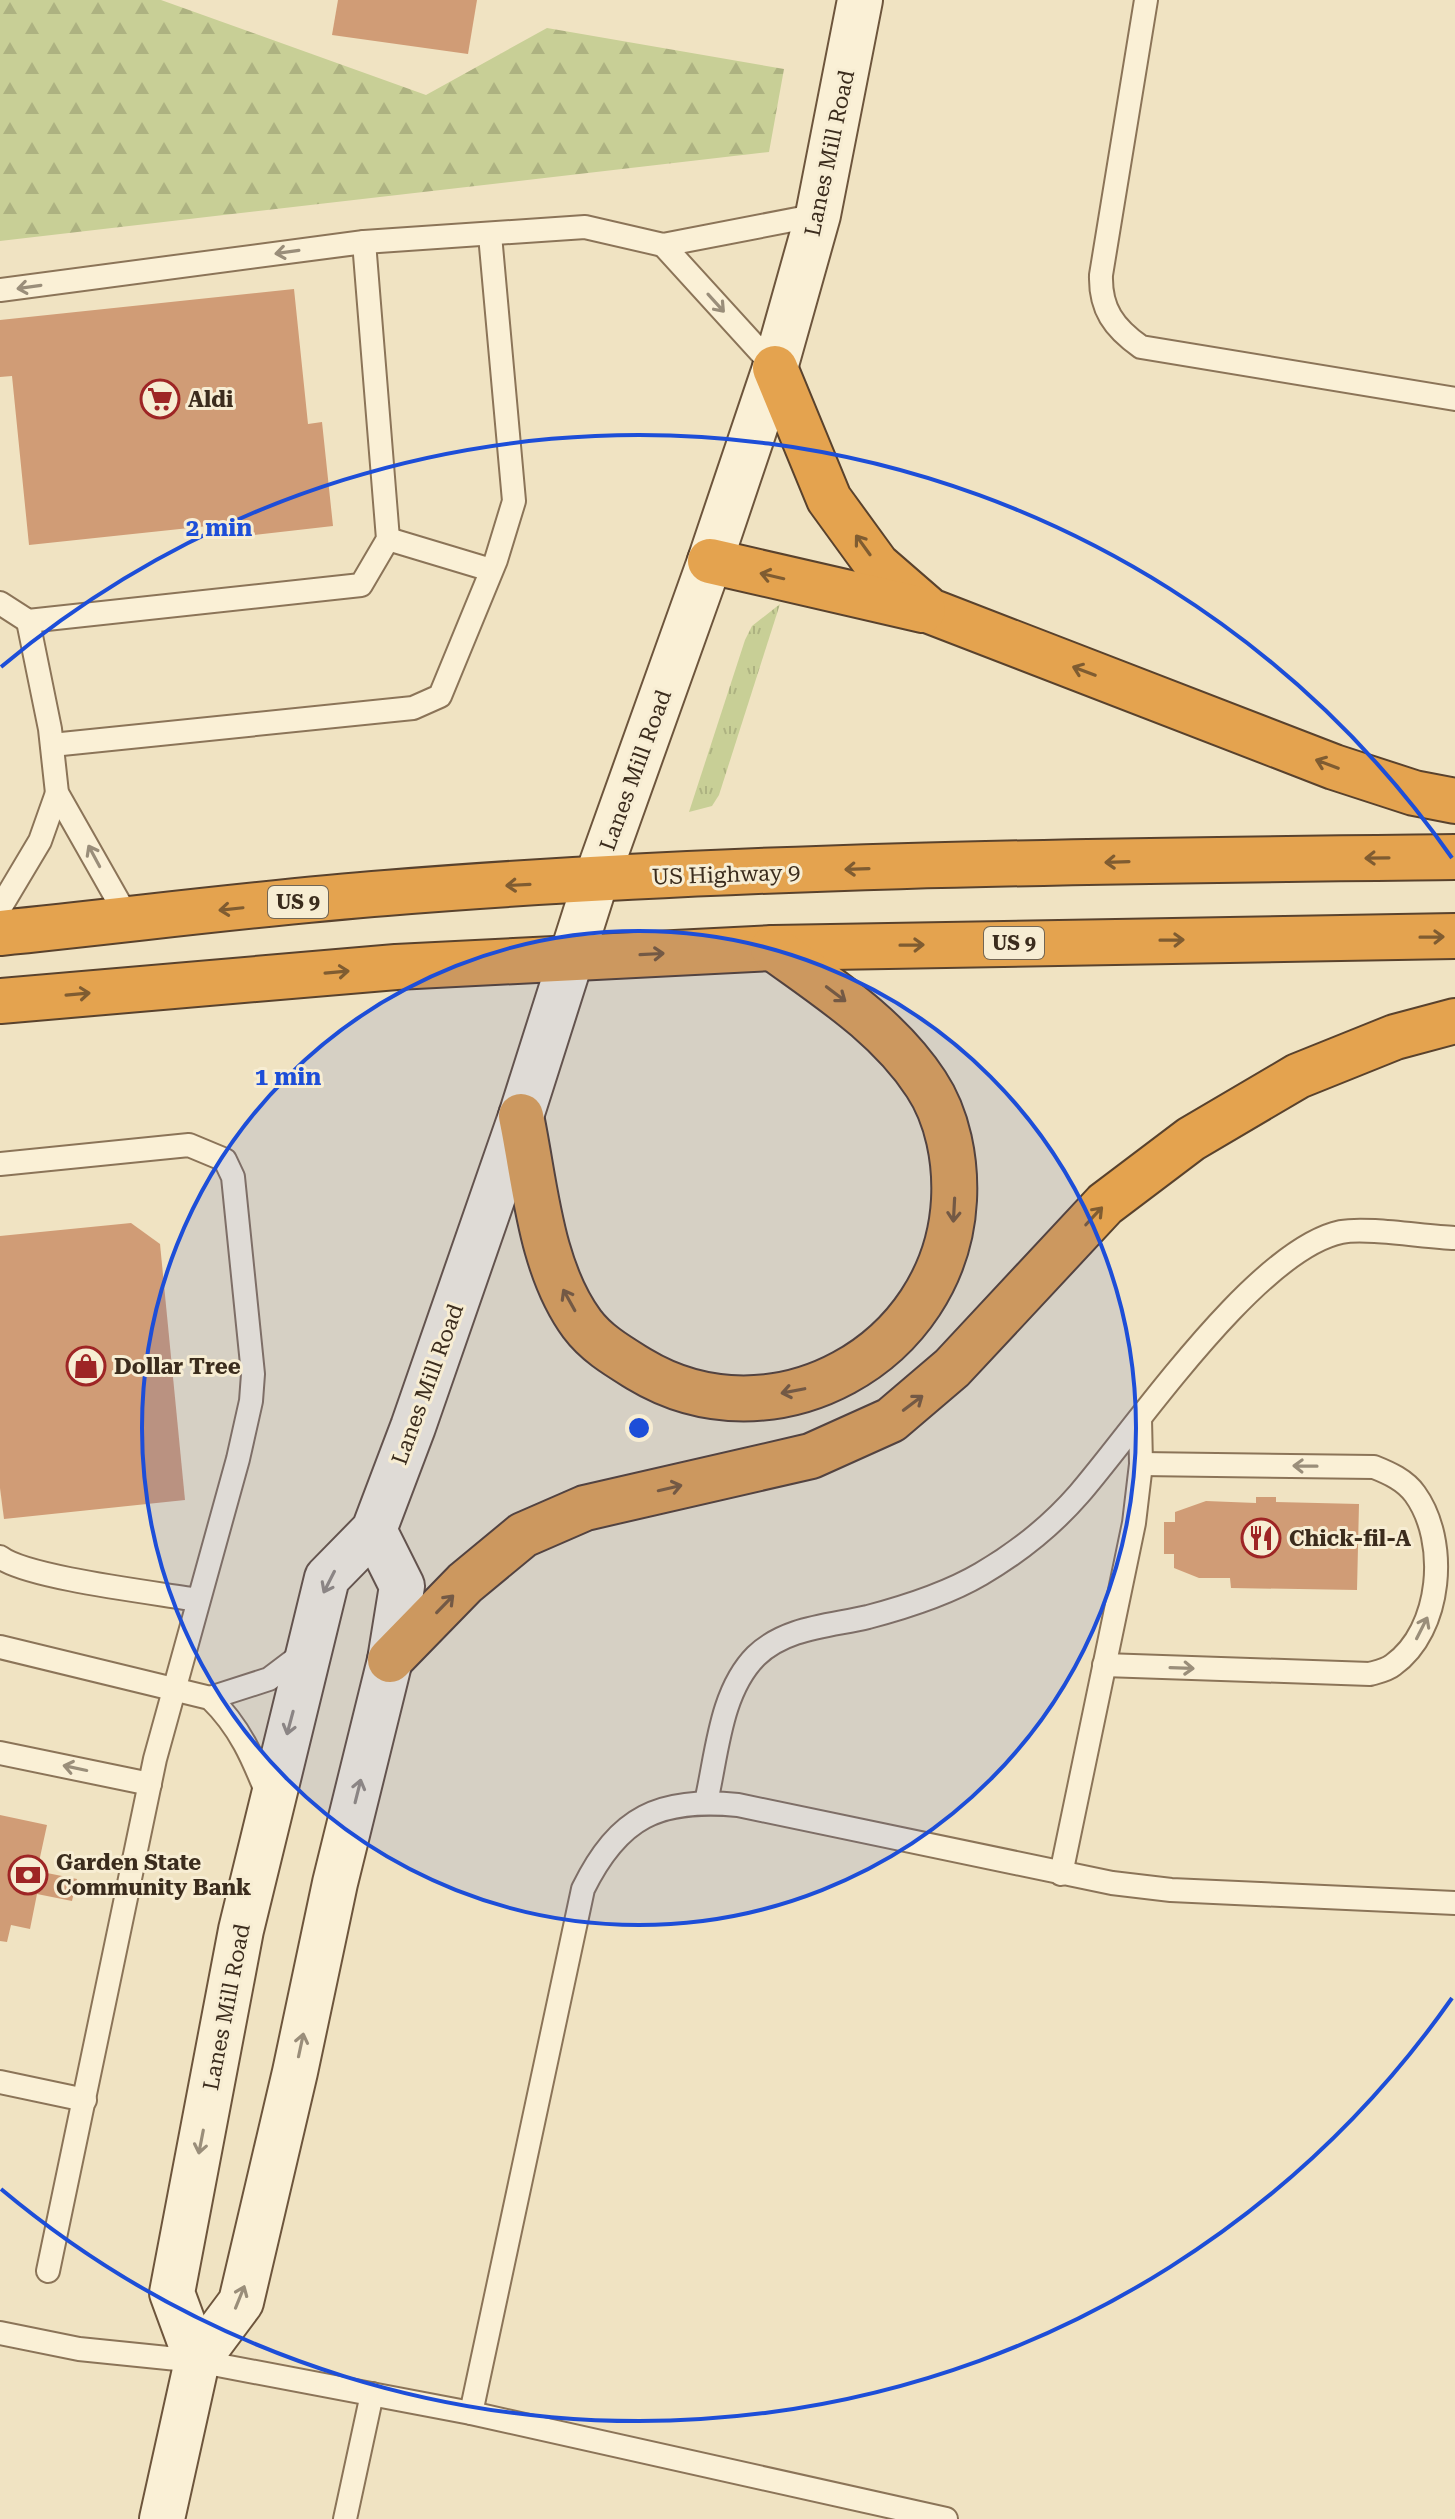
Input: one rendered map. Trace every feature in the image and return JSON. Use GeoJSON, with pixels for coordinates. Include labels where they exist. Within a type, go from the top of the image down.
{"type":"FeatureCollection","features":[{"type":"Feature","properties":{"kind":"highway"},"geometry":{"type":"LineString","coordinates":[[775,368],[829,499],[877,565],[930,611]]}},
{"type":"Feature","properties":{"kind":"highway"},"geometry":{"type":"LineString","coordinates":[[710,561],[930,611],[1334,767],[1414,793],[1455,801]]}},
{"type":"Feature","properties":{"kind":"highway","name":"US Highway 9"},"geometry":{"type":"LineString","coordinates":[[0,933],[385,893],[596,880],[784,871],[1455,857]]}},
{"type":"Feature","properties":{"kind":"highway","name":"US 9"},"geometry":{"type":"LineString","coordinates":[[0,1001],[396,967],[773,948],[1455,936]]}},
{"type":"Feature","properties":{"kind":"highway"},"geometry":{"type":"LineString","coordinates":[[521,1116],[558,1282],[582,1325],[607,1349],[655,1379],[697,1393],[748,1399],[800,1391],[841,1376],[872,1356],[908,1321],[938,1275],[953,1225],[956,1175],[947,1133],[928,1087],[908,1059],[869,1019],[773,948]]}},
{"type":"Feature","properties":{"kind":"highway"},"geometry":{"type":"LineString","coordinates":[[390,1660],[465,1583],[523,1535],[585,1508],[811,1456],[891,1420],[952,1368],[1105,1204],[1191,1139],[1298,1076],[1395,1037],[1455,1021]]}},
{"type":"Feature","properties":{"kind":"street","name":"Lanes Mill Road"},"geometry":{"type":"LineString","coordinates":[[197,2361],[172,2293],[241,1930],[270,1801],[327,1578],[374,1530],[521,1116],[596,880],[710,561],[775,368],[818,215],[860,0]]}},
{"type":"Feature","properties":{"kind":"street"},"geometry":{"type":"LineString","coordinates":[[162,2519],[197,2361],[241,2302],[335,1883],[390,1660],[402,1586],[374,1530]]}},
{"type":"Feature","properties":{"kind":"lane"},"geometry":{"type":"LineString","coordinates":[[1146,0],[1101,275],[1101,298],[1120,332],[1141,347],[1455,399]]}},
{"type":"Feature","properties":{"kind":"lane"},"geometry":{"type":"LineString","coordinates":[[0,290],[364,242],[585,227],[663,245],[818,215]]}},
{"type":"Feature","properties":{"kind":"lane"},"geometry":{"type":"LineString","coordinates":[[52,745],[413,708],[440,696],[491,570],[514,501],[490,235]]}},
{"type":"Feature","properties":{"kind":"lane"},"geometry":{"type":"LineString","coordinates":[[0,603],[28,621],[361,585],[388,539],[364,242]]}},
{"type":"Feature","properties":{"kind":"lane"},"geometry":{"type":"LineString","coordinates":[[663,245],[775,368]]}},
{"type":"Feature","properties":{"kind":"lane"},"geometry":{"type":"LineString","coordinates":[[388,539],[491,570]]}},
{"type":"Feature","properties":{"kind":"lane"},"geometry":{"type":"LineString","coordinates":[[28,621],[52,745],[57,793],[129,920]]}},
{"type":"Feature","properties":{"kind":"lane"},"geometry":{"type":"LineString","coordinates":[[0,908],[40,841],[57,793]]}},
{"type":"Feature","properties":{"kind":"lane"},"geometry":{"type":"LineString","coordinates":[[0,1164],[189,1145],[225,1160],[233,1177],[253,1374],[251,1401],[150,1784],[48,2271]]}},
{"type":"Feature","properties":{"kind":"lane"},"geometry":{"type":"LineString","coordinates":[[706,1802],[729,1700],[742,1672],[758,1654],[808,1628],[905,1607],[979,1575],[1049,1525],[1231,1309],[1268,1275],[1323,1239],[1342,1232],[1455,1238]]}},
{"type":"Feature","properties":{"kind":"lane"},"geometry":{"type":"LineString","coordinates":[[1061,1874],[1134,1523],[1141,1464],[1140,1419]]}},
{"type":"Feature","properties":{"kind":"lane"},"geometry":{"type":"LineString","coordinates":[[1104,1665],[1370,1674],[1392,1666],[1414,1643],[1429,1614],[1435,1584],[1435,1543],[1429,1518],[1414,1491],[1394,1475],[1374,1467],[1141,1464]]}},
{"type":"Feature","properties":{"kind":"lane"},"geometry":{"type":"LineString","coordinates":[[0,1557],[8,1563],[44,1572],[198,1600]]}},
{"type":"Feature","properties":{"kind":"lane"},"geometry":{"type":"LineString","coordinates":[[0,1647],[210,1698],[232,1719],[246,1742],[270,1801]]}},
{"type":"Feature","properties":{"kind":"lane"},"geometry":{"type":"LineString","coordinates":[[210,1698],[269,1679],[310,1648]]}},
{"type":"Feature","properties":{"kind":"lane"},"geometry":{"type":"LineString","coordinates":[[0,1753],[150,1784]]}},
{"type":"Feature","properties":{"kind":"lane"},"geometry":{"type":"LineString","coordinates":[[471,2413],[583,1889],[599,1857],[614,1837],[651,1812],[706,1802],[738,1805],[1061,1874],[1171,1890],[1455,1903]]}},
{"type":"Feature","properties":{"kind":"lane"},"geometry":{"type":"LineString","coordinates":[[0,2082],[85,2100]]}},
{"type":"Feature","properties":{"kind":"lane"},"geometry":{"type":"LineString","coordinates":[[0,2333],[79,2349],[197,2361],[471,2413],[946,2519]]}},
{"type":"Feature","properties":{"kind":"lane"},"geometry":{"type":"LineString","coordinates":[[345,2519],[372,2394]]}},
{"type":"Feature","properties":{"kind":"green space"},"geometry":{"type":"Polygon","coordinates":[[[0,0],[161,0],[426,95],[547,28],[784,69],[769,152],[0,241],[0,0]]]}},
{"type":"Feature","properties":{"kind":"green space"},"geometry":{"type":"Polygon","coordinates":[[[780,604],[719,795],[712,806],[689,812],[745,640],[752,626],[780,604]]]}},
{"type":"Feature","properties":{"kind":"building"},"geometry":{"type":"Polygon","coordinates":[[[338,0],[477,0],[468,54],[332,35],[338,0]]]}},
{"type":"Feature","properties":{"kind":"building","name":"Aldi"},"geometry":{"type":"Polygon","coordinates":[[[294,289],[308,424],[322,422],[333,526],[229,538],[227,524],[29,545],[12,376],[0,377],[0,320],[294,289]]]}},
{"type":"Feature","properties":{"kind":"building","name":"Dollar Tree"},"geometry":{"type":"Polygon","coordinates":[[[131,1223],[160,1244],[185,1500],[4,1519],[0,1488],[0,1236],[131,1223]]]}},
{"type":"Feature","properties":{"kind":"building","name":"Chick-fil-A"},"geometry":{"type":"Polygon","coordinates":[[[1256,1497],[1276,1497],[1276,1502],[1359,1504],[1357,1590],[1231,1588],[1230,1578],[1199,1578],[1174,1568],[1174,1554],[1164,1554],[1164,1522],[1175,1522],[1175,1512],[1206,1501],[1256,1503],[1256,1497]]]}},
{"type":"Feature","properties":{"kind":"building","name":"Garden State Community Bank"},"geometry":{"type":"Polygon","coordinates":[[[0,1815],[47,1825],[37,1871],[77,1879],[72,1901],[37,1894],[30,1929],[11,1925],[7,1942],[0,1941],[0,1815]]]}},
{"type":"Feature","properties":{"kind":"place","name":"Aldi"},"geometry":{"type":"Point","coordinates":[160,399]}},
{"type":"Feature","properties":{"kind":"place","name":"Dollar Tree"},"geometry":{"type":"Point","coordinates":[86,1366]}},
{"type":"Feature","properties":{"kind":"place","name":"Chick-fil-A"},"geometry":{"type":"Point","coordinates":[1261,1538]}},
{"type":"Feature","properties":{"kind":"place","name":"Garden State Community Bank"},"geometry":{"type":"Point","coordinates":[28,1875]}}]}
